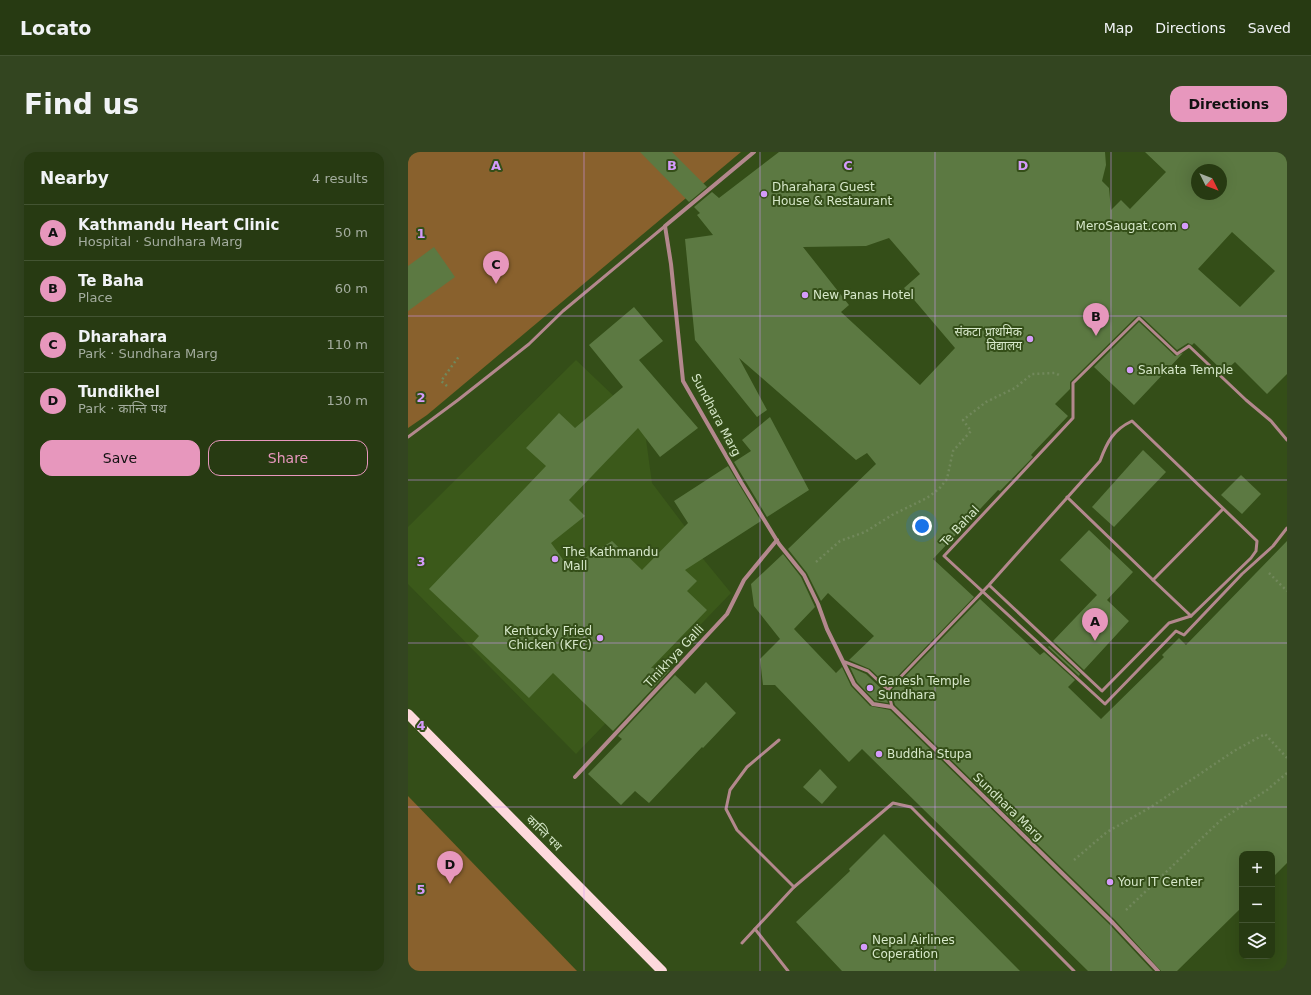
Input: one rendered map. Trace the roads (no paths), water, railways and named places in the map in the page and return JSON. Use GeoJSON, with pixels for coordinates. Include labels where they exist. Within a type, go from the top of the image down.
{"type":"FeatureCollection","features":[{"type":"Feature","properties":{"kind":"main road","name":"कान्ति पथ"},"geometry":{"type":"LineString","coordinates":[[408,714],[662,971]]}},
{"type":"Feature","properties":{"kind":"street"},"geometry":{"type":"LineString","coordinates":[[665,226],[754,152]]}},
{"type":"Feature","properties":{"kind":"street","name":"Sundhara Marg"},"geometry":{"type":"LineString","coordinates":[[665,226],[671,264],[683,381],[741,482],[777,540],[804,574],[818,604],[827,629],[845,662]]}},
{"type":"Feature","properties":{"kind":"street","name":"Tinikhya Galli"},"geometry":{"type":"LineString","coordinates":[[575,777],[727,614],[744,580],[777,540]]}},
{"type":"Feature","properties":{"kind":"street"},"geometry":{"type":"LineString","coordinates":[[845,662],[854,684],[873,704],[892,707]]}},
{"type":"Feature","properties":{"kind":"street","name":"Sundhara Marg"},"geometry":{"type":"LineString","coordinates":[[892,707],[1113,923],[1158,971]]}},
{"type":"Feature","properties":{"kind":"lane"},"geometry":{"type":"LineString","coordinates":[[408,437],[529,344],[563,311],[665,226]]}},
{"type":"Feature","properties":{"kind":"lane","name":"Te Bahal"},"geometry":{"type":"LineString","coordinates":[[1287,440],[1270,421],[1189,346],[1176,354],[1139,318],[1073,383],[1073,418],[944,556],[1105,704],[1176,631],[1184,635],[1242,574],[1257,562],[1287,528]]}},
{"type":"Feature","properties":{"kind":"lane"},"geometry":{"type":"LineString","coordinates":[[888,690],[989,585],[1100,461],[1107,442],[1122,426],[1132,422],[1257,541],[1256,551],[1191,616],[1169,623],[1102,691],[989,585]]}},
{"type":"Feature","properties":{"kind":"lane"},"geometry":{"type":"LineString","coordinates":[[1067,497],[1191,616]]}},
{"type":"Feature","properties":{"kind":"lane"},"geometry":{"type":"LineString","coordinates":[[1153,580],[1223,509]]}},
{"type":"Feature","properties":{"kind":"lane"},"geometry":{"type":"LineString","coordinates":[[845,662],[868,671],[888,690],[892,707]]}},
{"type":"Feature","properties":{"kind":"lane"},"geometry":{"type":"LineString","coordinates":[[779,740],[747,767],[730,790],[726,809],[738,830],[794,887]]}},
{"type":"Feature","properties":{"kind":"lane"},"geometry":{"type":"LineString","coordinates":[[742,943],[794,887],[893,803],[910,807],[1074,971]]}},
{"type":"Feature","properties":{"kind":"lane"},"geometry":{"type":"LineString","coordinates":[[755,929],[788,971]]}},
{"type":"Feature","properties":{"kind":"place","name":"Dharahara Guest House & Restaurant"},"geometry":{"type":"Point","coordinates":[764,194]}},
{"type":"Feature","properties":{"kind":"place","name":"MeroSaugat.com"},"geometry":{"type":"Point","coordinates":[1185,226]}},
{"type":"Feature","properties":{"kind":"place","name":"Dharahara"},"geometry":{"type":"Point","coordinates":[496,284]}},
{"type":"Feature","properties":{"kind":"place","name":"New Panas Hotel"},"geometry":{"type":"Point","coordinates":[805,295]}},
{"type":"Feature","properties":{"kind":"place","name":"Te Baha"},"geometry":{"type":"Point","coordinates":[1096,336]}},
{"type":"Feature","properties":{"kind":"place","name":"संकटा प्राथमिक विद्यालय"},"geometry":{"type":"Point","coordinates":[1030,339]}},
{"type":"Feature","properties":{"kind":"place","name":"Sankata Temple"},"geometry":{"type":"Point","coordinates":[1130,370]}},
{"type":"Feature","properties":{"kind":"place","name":"The Kathmandu Mall"},"geometry":{"type":"Point","coordinates":[555,559]}},
{"type":"Feature","properties":{"kind":"place","name":"Kentucky Fried Chicken (KFC)"},"geometry":{"type":"Point","coordinates":[600,638]}},
{"type":"Feature","properties":{"kind":"place","name":"Kathmandu Heart Clinic"},"geometry":{"type":"Point","coordinates":[1095,641]}},
{"type":"Feature","properties":{"kind":"place","name":"Ganesh Temple Sundhara"},"geometry":{"type":"Point","coordinates":[870,688]}},
{"type":"Feature","properties":{"kind":"place","name":"Buddha Stupa"},"geometry":{"type":"Point","coordinates":[879,754]}},
{"type":"Feature","properties":{"kind":"place","name":"Your IT Center"},"geometry":{"type":"Point","coordinates":[1110,882]}},
{"type":"Feature","properties":{"kind":"place","name":"Tundikhel"},"geometry":{"type":"Point","coordinates":[450,884]}},
{"type":"Feature","properties":{"kind":"place","name":"Nepal Airlines Coperation"},"geometry":{"type":"Point","coordinates":[864,947]}}]}
